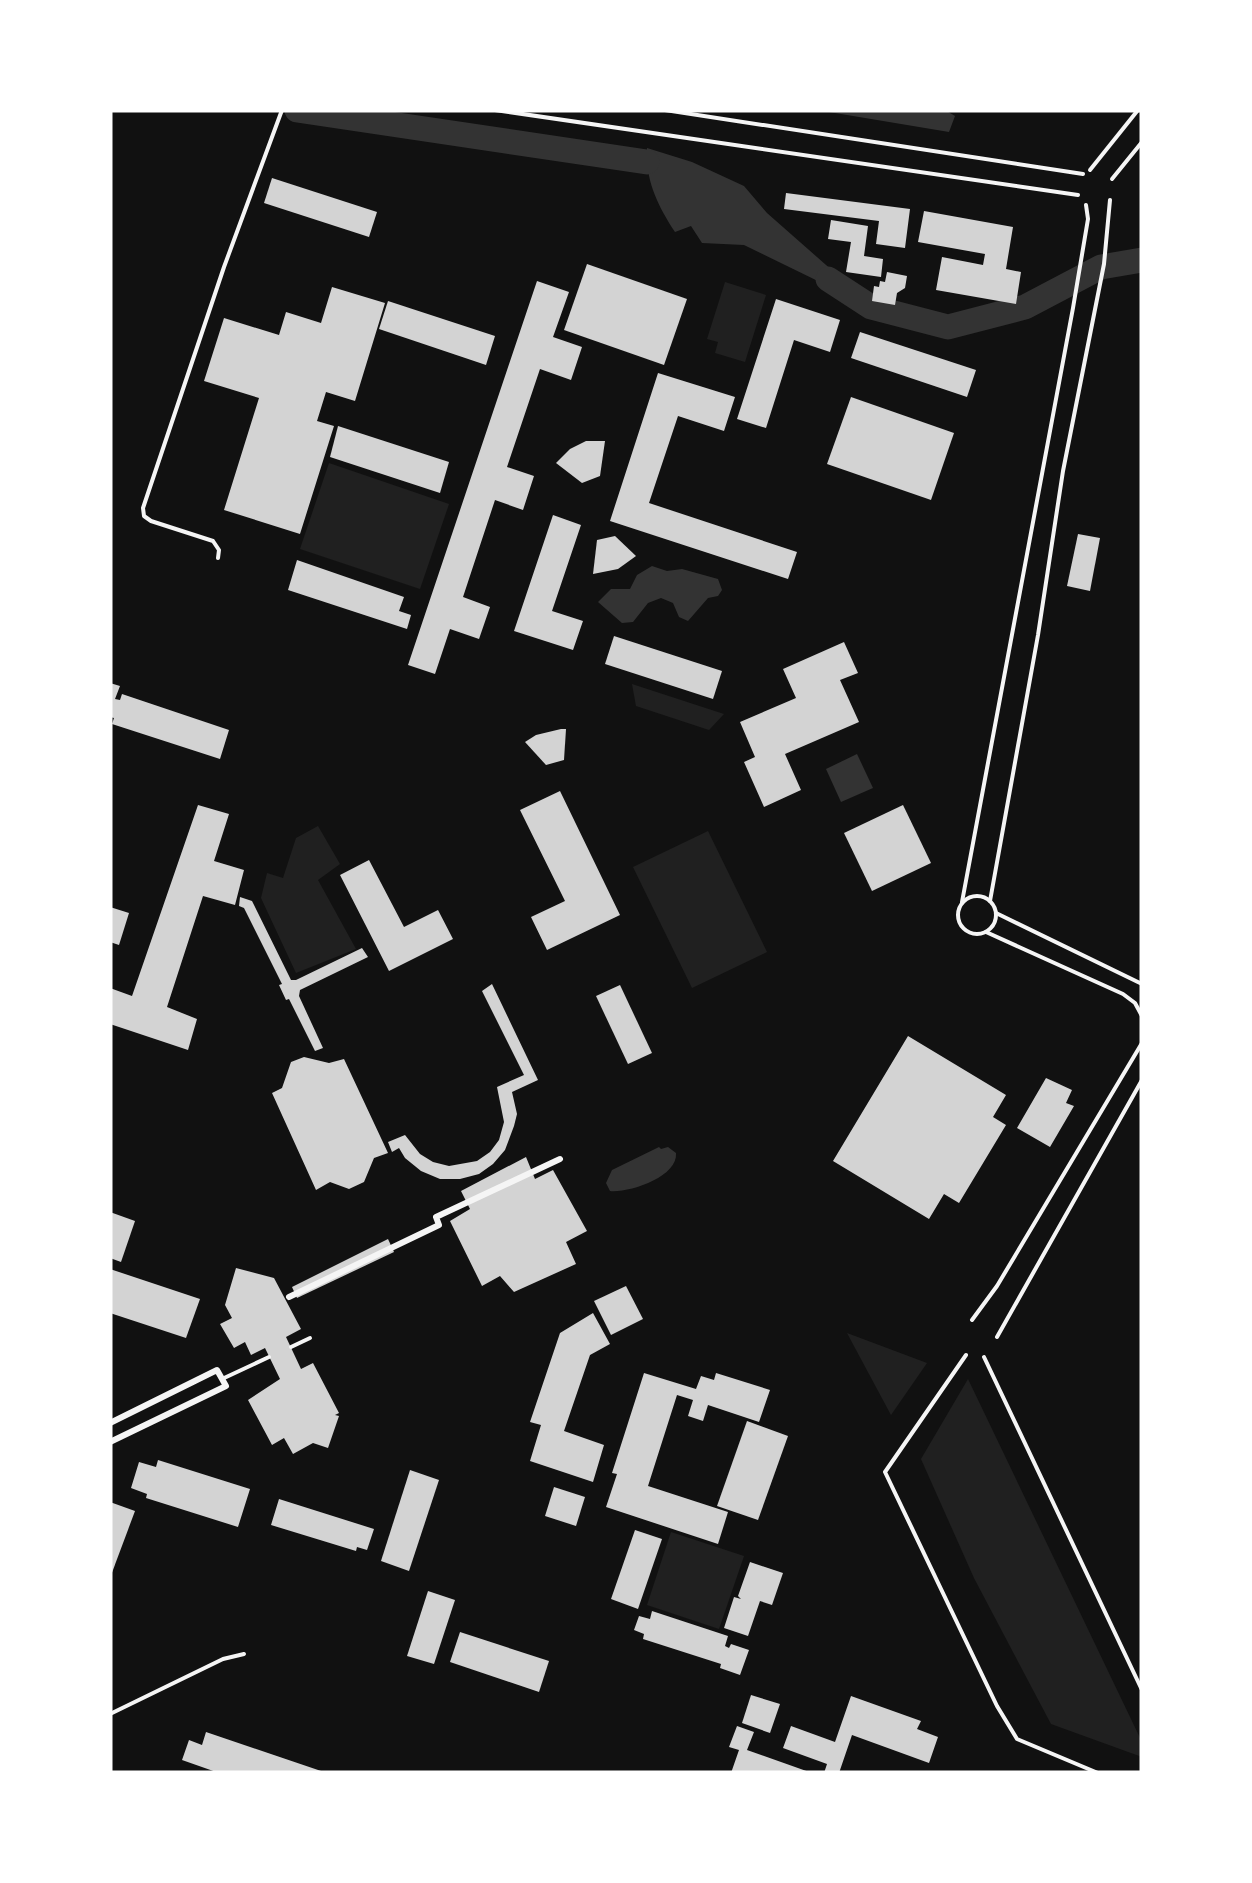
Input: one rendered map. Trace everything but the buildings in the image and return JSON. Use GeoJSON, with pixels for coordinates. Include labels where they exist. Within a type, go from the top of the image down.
{"type":"FeatureCollection","features":[{"type":"Feature","properties":{"kind":"street"},"geometry":{"type":"LineString","coordinates":[[289,1297],[439,1225],[436,1217],[560,1159]]}},
{"type":"Feature","properties":{"kind":"street"},"geometry":{"type":"LineString","coordinates":[[110,1423],[217,1370],[226,1386],[110,1442]]}},
{"type":"Feature","properties":{"kind":"lane"},"geometry":{"type":"LineString","coordinates":[[218,558],[214,541],[151,521],[144,516],[143,508],[282,110]]}},
{"type":"Feature","properties":{"kind":"lane"},"geometry":{"type":"LineString","coordinates":[[495,110],[1078,195]]}},
{"type":"Feature","properties":{"kind":"lane"},"geometry":{"type":"LineString","coordinates":[[665,110],[1083,174]]}},
{"type":"Feature","properties":{"kind":"lane"},"geometry":{"type":"LineString","coordinates":[[1090,170],[1138,110]]}},
{"type":"Feature","properties":{"kind":"lane"},"geometry":{"type":"LineString","coordinates":[[1112,179],[1142,142]]}},
{"type":"Feature","properties":{"kind":"lane"},"geometry":{"type":"LineString","coordinates":[[990,901],[1063,471],[1104,264],[1110,200]]}},
{"type":"Feature","properties":{"kind":"lane"},"geometry":{"type":"LineString","coordinates":[[996,913],[986,932],[973,934],[960,926],[958,910],[1073,308],[1088,219],[1086,204]]}},
{"type":"Feature","properties":{"kind":"lane"},"geometry":{"type":"LineString","coordinates":[[962,902],[981,896],[990,901],[996,913],[1142,984]]}},
{"type":"Feature","properties":{"kind":"lane"},"geometry":{"type":"LineString","coordinates":[[986,932],[1123,994],[1142,1016]]}},
{"type":"Feature","properties":{"kind":"lane"},"geometry":{"type":"LineString","coordinates":[[972,1320],[997,1286],[1142,1043]]}},
{"type":"Feature","properties":{"kind":"lane"},"geometry":{"type":"LineString","coordinates":[[997,1337],[1142,1080]]}},
{"type":"Feature","properties":{"kind":"lane"},"geometry":{"type":"LineString","coordinates":[[290,1347],[310,1338]]}},
{"type":"Feature","properties":{"kind":"lane"},"geometry":{"type":"LineString","coordinates":[[966,1355],[886,1472],[997,1706],[1017,1739],[1098,1773]]}},
{"type":"Feature","properties":{"kind":"lane"},"geometry":{"type":"LineString","coordinates":[[222,1379],[269,1357]]}},
{"type":"Feature","properties":{"kind":"lane"},"geometry":{"type":"LineString","coordinates":[[984,1357],[1142,1690]]}},
{"type":"Feature","properties":{"kind":"lane"},"geometry":{"type":"LineString","coordinates":[[110,1714],[223,1659],[244,1654]]}},
{"type":"Feature","properties":{"kind":"shaded area"},"geometry":{"type":"Polygon","coordinates":[[[817,110],[945,110],[955,116],[949,132],[817,110]]]}},
{"type":"Feature","properties":{"kind":"shaded area"},"geometry":{"type":"Polygon","coordinates":[[[647,148],[692,162],[744,186],[767,213],[834,272],[824,284],[744,245],[702,243],[691,226],[675,232],[654,192],[647,148]]]}},
{"type":"Feature","properties":{"kind":"shaded area"},"geometry":{"type":"Polygon","coordinates":[[[725,282],[766,295],[745,362],[715,353],[718,342],[707,339],[725,282]]]}},
{"type":"Feature","properties":{"kind":"shaded area"},"geometry":{"type":"Polygon","coordinates":[[[329,463],[449,504],[420,589],[300,549],[329,463]]]}},
{"type":"Feature","properties":{"kind":"shaded area"},"geometry":{"type":"Polygon","coordinates":[[[652,566],[718,579],[722,590],[718,596],[708,598],[688,621],[679,617],[673,603],[661,598],[648,603],[633,622],[622,623],[598,602],[611,589],[630,589],[637,575],[652,566]]]}},
{"type":"Feature","properties":{"kind":"shaded area"},"geometry":{"type":"Polygon","coordinates":[[[632,684],[724,714],[709,730],[636,706],[632,684]]]}},
{"type":"Feature","properties":{"kind":"shaded area"},"geometry":{"type":"Polygon","coordinates":[[[857,754],[873,788],[841,802],[826,769],[857,754]]]}},
{"type":"Feature","properties":{"kind":"shaded area"},"geometry":{"type":"Polygon","coordinates":[[[318,826],[340,864],[318,880],[356,949],[296,973],[261,898],[267,873],[283,878],[296,838],[318,826]]]}},
{"type":"Feature","properties":{"kind":"shaded area"},"geometry":{"type":"Polygon","coordinates":[[[708,831],[767,952],[692,988],[633,867],[708,831]]]}},
{"type":"Feature","properties":{"kind":"shaded area"},"geometry":{"type":"Polygon","coordinates":[[[659,1147],[676,1153],[669,1169],[651,1182],[610,1191],[606,1183],[612,1170],[659,1147]]]}},
{"type":"Feature","properties":{"kind":"shaded area"},"geometry":{"type":"Polygon","coordinates":[[[847,1333],[927,1363],[891,1415],[847,1333]]]}},
{"type":"Feature","properties":{"kind":"shaded area"},"geometry":{"type":"Polygon","coordinates":[[[968,1379],[1142,1742],[1142,1757],[1051,1724],[974,1578],[921,1459],[968,1379]]]}},
{"type":"Feature","properties":{"kind":"shaded area"},"geometry":{"type":"Polygon","coordinates":[[[671,1532],[744,1556],[719,1629],[647,1605],[671,1532]]]}},
{"type":"Feature","properties":{"kind":"waterway"},"geometry":{"type":"LineString","coordinates":[[297,110],[647,162]]}},
{"type":"Feature","properties":{"kind":"waterway"},"geometry":{"type":"LineString","coordinates":[[828,279],[871,307],[948,327],[1025,307],[1101,267],[1142,260]]}}]}
